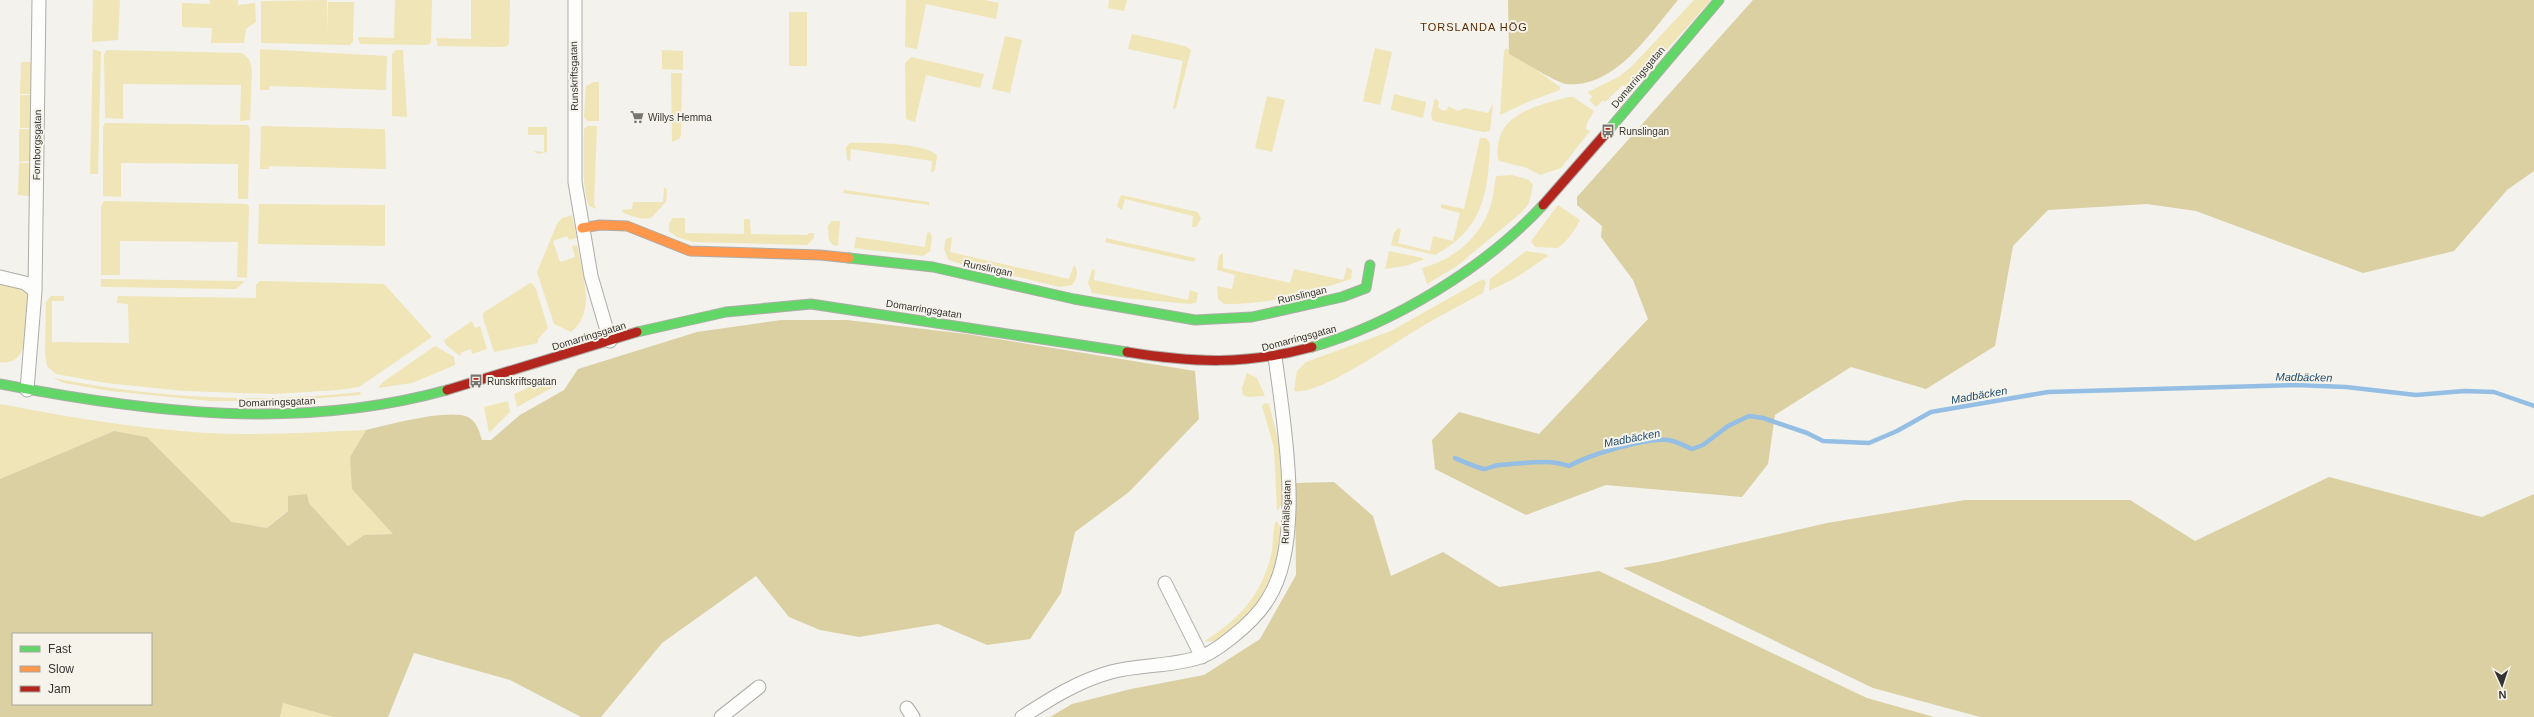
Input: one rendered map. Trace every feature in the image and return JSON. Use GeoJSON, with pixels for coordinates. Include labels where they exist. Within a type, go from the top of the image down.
{"type":"FeatureCollection","features":[{"type":"Feature","properties":{"kind":"street","name":"Fornborgsgatan"},"geometry":{"type":"LineString","coordinates":[[27,390],[35,291],[39,0]]}},
{"type":"Feature","properties":{"kind":"street","name":"Runskriftsgatan"},"geometry":{"type":"LineString","coordinates":[[575,0],[576,182],[582,228],[591,276],[610,340]]}},
{"type":"Feature","properties":{"kind":"street","name":"Domarringsgatan"},"geometry":{"type":"LineString","coordinates":[[0,384],[129,407],[192,412],[247,414],[339,410],[411,399],[610,340],[677,322],[759,306],[811,304],[1165,358],[1217,362],[1275,357],[1333,341],[1397,314],[1464,273],[1520,230],[1579,165],[1719,0]]}},
{"type":"Feature","properties":{"kind":"street","name":"Runslingan"},"geometry":{"type":"LineString","coordinates":[[582,228],[615,224],[639,229],[672,247],[690,251],[820,255],[933,267],[1074,299],[1195,320],[1252,317],[1342,297],[1366,288],[1370,265]]}},
{"type":"Feature","properties":{"kind":"street"},"geometry":{"type":"LineString","coordinates":[[0,277],[25,283],[35,291]]}},
{"type":"Feature","properties":{"kind":"street","name":"Runhällsgatan"},"geometry":{"type":"LineString","coordinates":[[1022,717],[1085,680],[1112,672],[1170,665],[1202,657],[1244,628],[1262,608],[1269,598],[1287,543],[1288,465],[1275,357]]}},
{"type":"Feature","properties":{"kind":"street"},"geometry":{"type":"LineString","coordinates":[[1165,583],[1202,657]]}},
{"type":"Feature","properties":{"kind":"street"},"geometry":{"type":"LineString","coordinates":[[721,717],[759,687]]}},
{"type":"Feature","properties":{"kind":"shaded area"},"geometry":{"type":"Polygon","coordinates":[[[93,0],[120,0],[118,40],[92,42],[93,0]]]}},
{"type":"Feature","properties":{"kind":"shaded area"},"geometry":{"type":"Polygon","coordinates":[[[210,0],[238,0],[238,5],[255,3],[256,22],[246,29],[244,43],[211,43],[212,28],[182,27],[182,3],[210,4],[210,0]]]}},
{"type":"Feature","properties":{"kind":"shaded area"},"geometry":{"type":"Polygon","coordinates":[[[327,0],[327,34],[328,2],[354,2],[353,41],[350,45],[261,43],[261,1],[327,0]]]}},
{"type":"Feature","properties":{"kind":"shaded area"},"geometry":{"type":"Polygon","coordinates":[[[395,0],[432,0],[431,42],[428,45],[360,44],[358,37],[394,38],[395,0]]]}},
{"type":"Feature","properties":{"kind":"shaded area"},"geometry":{"type":"Polygon","coordinates":[[[471,0],[510,0],[509,44],[505,47],[438,46],[436,38],[471,39],[471,0]]]}},
{"type":"Feature","properties":{"kind":"shaded area"},"geometry":{"type":"Polygon","coordinates":[[[906,0],[985,0],[999,3],[996,19],[926,4],[917,49],[905,47],[906,0]]]}},
{"type":"Feature","properties":{"kind":"shaded area"},"geometry":{"type":"Polygon","coordinates":[[[1109,0],[1127,0],[1124,11],[1108,8],[1109,0]]]}},
{"type":"Feature","properties":{"kind":"shaded area"},"geometry":{"type":"Polygon","coordinates":[[[1508,0],[1678,0],[1643,42],[1616,68],[1600,78],[1584,83],[1566,84],[1546,75],[1509,54],[1508,0]]]}},
{"type":"Feature","properties":{"kind":"shaded area"},"geometry":{"type":"Polygon","coordinates":[[[1694,0],[1711,0],[1662,55],[1626,88],[1623,85],[1605,102],[1603,100],[1596,107],[1589,100],[1592,97],[1588,92],[1620,76],[1632,66],[1694,0]]]}},
{"type":"Feature","properties":{"kind":"shaded area"},"geometry":{"type":"Polygon","coordinates":[[[1753,0],[2534,0],[2534,171],[2507,190],[2454,251],[2363,273],[2196,211],[2147,204],[2048,210],[2013,246],[1995,346],[1926,389],[1851,367],[1775,415],[1768,464],[1742,497],[1606,485],[1526,515],[1435,469],[1432,440],[1459,412],[1539,434],[1648,319],[1633,280],[1601,237],[1602,226],[1577,205],[1577,197],[1753,0]]]}},
{"type":"Feature","properties":{"kind":"shaded area"},"geometry":{"type":"Polygon","coordinates":[[[789,12],[807,12],[807,66],[789,66],[789,12]]]}},
{"type":"Feature","properties":{"kind":"shaded area"},"geometry":{"type":"Polygon","coordinates":[[[1132,34],[1185,46],[1191,50],[1176,108],[1173,109],[1183,61],[1128,49],[1132,34]]]}},
{"type":"Feature","properties":{"kind":"shaded area"},"geometry":{"type":"Polygon","coordinates":[[[1005,36],[1022,40],[1010,93],[992,89],[1005,36]]]}},
{"type":"Feature","properties":{"kind":"shaded area"},"geometry":{"type":"Polygon","coordinates":[[[1375,48],[1392,52],[1380,105],[1363,101],[1375,48]]]}},
{"type":"Feature","properties":{"kind":"shaded area"},"geometry":{"type":"Polygon","coordinates":[[[1506,48],[1560,87],[1560,90],[1530,101],[1500,115],[1504,51],[1506,48]]]}},
{"type":"Feature","properties":{"kind":"shaded area"},"geometry":{"type":"Polygon","coordinates":[[[93,49],[101,52],[98,174],[90,174],[93,49]]]}},
{"type":"Feature","properties":{"kind":"shaded area"},"geometry":{"type":"Polygon","coordinates":[[[260,49],[387,56],[386,90],[270,86],[269,90],[260,90],[260,49]]]}},
{"type":"Feature","properties":{"kind":"shaded area"},"geometry":{"type":"Polygon","coordinates":[[[107,50],[242,53],[249,59],[252,69],[250,120],[240,121],[241,85],[123,84],[123,119],[105,118],[104,55],[107,50]]]}},
{"type":"Feature","properties":{"kind":"shaded area"},"geometry":{"type":"Polygon","coordinates":[[[396,50],[403,50],[407,117],[392,116],[392,54],[396,50]]]}},
{"type":"Feature","properties":{"kind":"shaded area"},"geometry":{"type":"Polygon","coordinates":[[[662,50],[683,51],[683,70],[662,69],[662,50]]]}},
{"type":"Feature","properties":{"kind":"shaded area"},"geometry":{"type":"Polygon","coordinates":[[[911,57],[984,74],[980,88],[926,75],[915,122],[906,119],[905,63],[911,57]]]}},
{"type":"Feature","properties":{"kind":"shaded area"},"geometry":{"type":"Polygon","coordinates":[[[21,62],[32,62],[31,94],[20,94],[21,62]]]}},
{"type":"Feature","properties":{"kind":"shaded area"},"geometry":{"type":"Polygon","coordinates":[[[671,73],[682,73],[681,135],[679,139],[672,142],[671,73]]]}},
{"type":"Feature","properties":{"kind":"shaded area"},"geometry":{"type":"Polygon","coordinates":[[[594,82],[599,82],[599,121],[587,121],[584,117],[586,86],[594,82]]]}},
{"type":"Feature","properties":{"kind":"shaded area"},"geometry":{"type":"Polygon","coordinates":[[[1394,94],[1426,102],[1423,118],[1391,110],[1394,94]]]}},
{"type":"Feature","properties":{"kind":"shaded area"},"geometry":{"type":"Polygon","coordinates":[[[20,95],[31,95],[31,128],[20,128],[20,95]]]}},
{"type":"Feature","properties":{"kind":"shaded area"},"geometry":{"type":"Polygon","coordinates":[[[1267,96],[1285,100],[1272,152],[1255,148],[1267,96]]]}},
{"type":"Feature","properties":{"kind":"shaded area"},"geometry":{"type":"Polygon","coordinates":[[[1568,97],[1573,97],[1594,111],[1587,123],[1586,129],[1590,131],[1561,168],[1540,175],[1527,168],[1499,161],[1497,150],[1501,134],[1506,125],[1514,118],[1535,107],[1568,97]]]}},
{"type":"Feature","properties":{"kind":"shaded area"},"geometry":{"type":"Polygon","coordinates":[[[1435,98],[1439,102],[1438,107],[1443,111],[1447,110],[1448,106],[1458,111],[1465,108],[1488,113],[1493,104],[1490,131],[1483,132],[1433,121],[1431,115],[1435,98]]]}},
{"type":"Feature","properties":{"kind":"shaded area"},"geometry":{"type":"Polygon","coordinates":[[[105,123],[248,125],[250,130],[248,199],[238,199],[238,164],[121,163],[121,197],[103,196],[103,127],[105,123]]]}},
{"type":"Feature","properties":{"kind":"shaded area"},"geometry":{"type":"Polygon","coordinates":[[[261,126],[385,129],[386,169],[269,166],[269,169],[260,169],[261,126]]]}},
{"type":"Feature","properties":{"kind":"shaded area"},"geometry":{"type":"Polygon","coordinates":[[[587,126],[597,126],[594,204],[596,209],[589,206],[586,198],[584,129],[587,126]]]}},
{"type":"Feature","properties":{"kind":"shaded area"},"geometry":{"type":"Polygon","coordinates":[[[528,127],[547,127],[547,152],[538,154],[534,151],[544,152],[544,135],[528,135],[528,127]]]}},
{"type":"Feature","properties":{"kind":"shaded area"},"geometry":{"type":"Polygon","coordinates":[[[19,129],[30,129],[30,161],[19,162],[19,129]]]}},
{"type":"Feature","properties":{"kind":"shaded area"},"geometry":{"type":"Polygon","coordinates":[[[1480,138],[1486,138],[1490,144],[1487,179],[1480,208],[1473,222],[1464,234],[1451,245],[1435,255],[1391,245],[1394,233],[1398,228],[1401,229],[1398,243],[1430,251],[1433,236],[1453,241],[1460,213],[1441,208],[1441,204],[1464,209],[1480,138]]]}},
{"type":"Feature","properties":{"kind":"shaded area"},"geometry":{"type":"Polygon","coordinates":[[[850,143],[897,144],[923,148],[937,156],[935,170],[931,173],[932,161],[851,149],[850,161],[847,160],[846,147],[850,143]]]}},
{"type":"Feature","properties":{"kind":"shaded area"},"geometry":{"type":"Polygon","coordinates":[[[19,163],[30,163],[29,196],[18,195],[19,163]]]}},
{"type":"Feature","properties":{"kind":"shaded area"},"geometry":{"type":"Polygon","coordinates":[[[1512,175],[1529,180],[1533,185],[1529,203],[1522,212],[1457,266],[1427,284],[1422,268],[1456,253],[1474,236],[1487,216],[1492,201],[1496,176],[1512,175]]]}},
{"type":"Feature","properties":{"kind":"shaded area"},"geometry":{"type":"Polygon","coordinates":[[[664,187],[667,190],[666,202],[651,218],[635,217],[626,214],[621,210],[632,209],[633,202],[663,202],[664,187]]]}},
{"type":"Feature","properties":{"kind":"shaded area"},"geometry":{"type":"Polygon","coordinates":[[[844,190],[929,202],[929,205],[843,193],[844,190]]]}},
{"type":"Feature","properties":{"kind":"shaded area"},"geometry":{"type":"Polygon","coordinates":[[[1121,195],[1198,212],[1201,219],[1196,227],[1192,227],[1193,216],[1125,199],[1122,210],[1117,206],[1121,195]]]}},
{"type":"Feature","properties":{"kind":"shaded area"},"geometry":{"type":"Polygon","coordinates":[[[104,201],[247,204],[249,207],[247,278],[237,277],[238,242],[120,241],[120,275],[101,275],[101,206],[104,201]]]}},
{"type":"Feature","properties":{"kind":"shaded area"},"geometry":{"type":"Polygon","coordinates":[[[259,204],[385,205],[385,246],[258,244],[259,204]]]}},
{"type":"Feature","properties":{"kind":"shaded area"},"geometry":{"type":"Polygon","coordinates":[[[1558,205],[1580,220],[1578,224],[1568,239],[1558,248],[1535,247],[1531,241],[1558,205]]]}},
{"type":"Feature","properties":{"kind":"shaded area"},"geometry":{"type":"Polygon","coordinates":[[[572,215],[577,238],[569,240],[567,236],[553,241],[560,262],[575,257],[572,246],[577,245],[582,267],[586,291],[586,303],[584,314],[579,324],[571,332],[554,324],[537,272],[557,224],[562,218],[572,215]]]}},
{"type":"Feature","properties":{"kind":"shaded area"},"geometry":{"type":"Polygon","coordinates":[[[673,218],[685,218],[685,233],[744,234],[744,219],[750,219],[751,234],[808,235],[808,233],[814,233],[814,238],[807,245],[693,242],[677,237],[669,231],[669,223],[673,218]]]}},
{"type":"Feature","properties":{"kind":"shaded area"},"geometry":{"type":"Polygon","coordinates":[[[832,221],[840,221],[838,246],[833,245],[829,240],[828,226],[832,221]]]}},
{"type":"Feature","properties":{"kind":"shaded area"},"geometry":{"type":"Polygon","coordinates":[[[930,232],[932,238],[930,251],[923,256],[854,248],[856,237],[925,247],[927,233],[930,232]]]}},
{"type":"Feature","properties":{"kind":"shaded area"},"geometry":{"type":"Polygon","coordinates":[[[952,237],[950,252],[1069,279],[1074,265],[1077,272],[1076,278],[1072,285],[1060,287],[954,262],[948,259],[944,249],[946,239],[952,237]]]}},
{"type":"Feature","properties":{"kind":"shaded area"},"geometry":{"type":"Polygon","coordinates":[[[1106,238],[1195,258],[1194,262],[1105,242],[1106,238]]]}},
{"type":"Feature","properties":{"kind":"shaded area"},"geometry":{"type":"Polygon","coordinates":[[[1389,251],[1423,258],[1423,260],[1405,266],[1385,269],[1389,251]]]}},
{"type":"Feature","properties":{"kind":"shaded area"},"geometry":{"type":"Polygon","coordinates":[[[1526,251],[1546,254],[1548,256],[1517,277],[1489,291],[1490,279],[1526,251]]]}},
{"type":"Feature","properties":{"kind":"shaded area"},"geometry":{"type":"Polygon","coordinates":[[[1223,253],[1223,268],[1290,283],[1294,269],[1343,280],[1347,267],[1352,270],[1351,279],[1288,297],[1240,304],[1224,304],[1218,299],[1217,286],[1232,289],[1235,275],[1217,270],[1219,256],[1223,253]]]}},
{"type":"Feature","properties":{"kind":"shaded area"},"geometry":{"type":"Polygon","coordinates":[[[1095,269],[1094,280],[1188,300],[1190,290],[1198,293],[1196,303],[1189,304],[1124,298],[1092,293],[1088,283],[1092,270],[1095,269]]]}},
{"type":"Feature","properties":{"kind":"shaded area"},"geometry":{"type":"Polygon","coordinates":[[[101,279],[244,282],[236,289],[101,287],[101,279]]]}},
{"type":"Feature","properties":{"kind":"shaded area"},"geometry":{"type":"Polygon","coordinates":[[[1483,279],[1486,282],[1483,293],[1426,324],[1340,376],[1322,385],[1306,390],[1294,391],[1297,371],[1306,362],[1391,331],[1483,279]]]}},
{"type":"Feature","properties":{"kind":"shaded area"},"geometry":{"type":"Polygon","coordinates":[[[260,281],[384,284],[432,337],[359,387],[338,390],[274,394],[184,391],[106,383],[56,374],[47,366],[45,353],[46,302],[51,296],[64,296],[64,301],[52,301],[52,342],[129,343],[128,304],[117,303],[118,296],[256,298],[256,285],[260,281]]]}},
{"type":"Feature","properties":{"kind":"shaded area"},"geometry":{"type":"Polygon","coordinates":[[[0,282],[21,287],[28,294],[26,337],[23,348],[18,357],[11,362],[0,362],[0,282]]]}},
{"type":"Feature","properties":{"kind":"shaded area"},"geometry":{"type":"Polygon","coordinates":[[[530,283],[533,284],[536,289],[548,328],[538,339],[538,343],[494,352],[483,318],[483,313],[530,283]]]}},
{"type":"Feature","properties":{"kind":"shaded area"},"geometry":{"type":"Polygon","coordinates":[[[781,320],[847,320],[967,334],[1195,371],[1199,419],[1129,492],[1075,532],[1061,593],[1030,639],[987,645],[938,624],[859,637],[820,630],[789,617],[756,576],[662,643],[601,717],[581,717],[510,680],[414,653],[388,717],[333,717],[283,703],[280,717],[0,717],[0,479],[114,431],[147,437],[232,522],[267,528],[288,511],[288,496],[307,494],[309,503],[348,546],[364,535],[393,534],[352,489],[350,457],[366,430],[418,418],[459,415],[468,417],[474,421],[482,440],[491,440],[520,415],[564,390],[578,369],[697,332],[781,320]]]}},
{"type":"Feature","properties":{"kind":"shaded area"},"geometry":{"type":"Polygon","coordinates":[[[472,321],[475,328],[480,326],[487,349],[472,354],[471,349],[462,352],[460,356],[446,345],[444,340],[472,321]]]}},
{"type":"Feature","properties":{"kind":"shaded area"},"geometry":{"type":"Polygon","coordinates":[[[435,346],[454,357],[455,365],[412,383],[378,388],[383,382],[435,346]]]}},
{"type":"Feature","properties":{"kind":"shaded area"},"geometry":{"type":"Polygon","coordinates":[[[1247,373],[1257,378],[1265,396],[1248,397],[1243,395],[1242,388],[1247,373]]]}},
{"type":"Feature","properties":{"kind":"shaded area"},"geometry":{"type":"Polygon","coordinates":[[[552,377],[559,384],[517,407],[514,394],[552,377]]]}},
{"type":"Feature","properties":{"kind":"shaded area"},"geometry":{"type":"Polygon","coordinates":[[[53,378],[130,390],[206,397],[283,398],[360,392],[361,395],[277,401],[211,401],[110,391],[64,383],[53,378]]]}},
{"type":"Feature","properties":{"kind":"shaded area"},"geometry":{"type":"Polygon","coordinates":[[[508,401],[510,412],[489,433],[484,407],[508,401]]]}},
{"type":"Feature","properties":{"kind":"shaded area"},"geometry":{"type":"Polygon","coordinates":[[[1265,403],[1269,404],[1280,447],[1282,504],[1277,511],[1274,448],[1262,406],[1265,403]]]}},
{"type":"Feature","properties":{"kind":"shaded area"},"geometry":{"type":"Polygon","coordinates":[[[0,404],[90,420],[181,431],[241,434],[366,430],[350,457],[393,534],[364,535],[348,546],[309,503],[307,494],[267,528],[232,522],[147,437],[114,431],[0,479],[0,404]]]}},
{"type":"Feature","properties":{"kind":"shaded area"},"geometry":{"type":"Polygon","coordinates":[[[2329,477],[2482,517],[2534,494],[2534,717],[1980,717],[1873,688],[1623,568],[1658,562],[1827,523],[1965,500],[2130,500],[2195,541],[2329,477]]]}},
{"type":"Feature","properties":{"kind":"shaded area"},"geometry":{"type":"Polygon","coordinates":[[[1334,482],[1373,516],[1391,576],[1443,552],[1499,587],[1599,571],[1867,698],[1934,717],[1050,717],[1072,704],[1131,689],[1204,675],[1260,639],[1296,575],[1295,483],[1334,482]]]}},
{"type":"Feature","properties":{"kind":"shaded area"},"geometry":{"type":"Polygon","coordinates":[[[1276,521],[1282,528],[1281,543],[1274,572],[1268,586],[1251,611],[1223,636],[1212,641],[1205,641],[1229,624],[1255,594],[1267,570],[1271,555],[1276,521]]]}},
{"type":"Feature","properties":{"kind":"shaded area"},"geometry":{"type":"Polygon","coordinates":[[[283,703],[333,717],[280,717],[283,703]]]}},
{"type":"Feature","properties":{"kind":"waterway","name":"Madbäcken"},"geometry":{"type":"LineString","coordinates":[[1455,458],[1484,469],[1497,465],[1534,462],[1552,462],[1569,466],[1604,452],[1646,441],[1668,440],[1677,442],[1692,449],[1703,445],[1728,426],[1749,416],[1763,418],[1807,433],[1823,441],[1869,443],[1897,431],[1931,412],[2048,392],[2295,385],[2346,387],[2416,395],[2464,391],[2494,392],[2534,406]]}},
{"type":"Feature","properties":{"kind":"traffic: fast"},"geometry":{"type":"LineString","coordinates":[[1607,132],[1719,0]]}},
{"type":"Feature","properties":{"kind":"traffic: fast"},"geometry":{"type":"LineString","coordinates":[[1312,347],[1343,337],[1374,324],[1436,291],[1494,250],[1520,228],[1543,205]]}},
{"type":"Feature","properties":{"kind":"traffic: fast"},"geometry":{"type":"LineString","coordinates":[[849,258],[933,267],[1074,299],[1195,320],[1252,317],[1342,297],[1366,288],[1370,265]]}},
{"type":"Feature","properties":{"kind":"traffic: fast"},"geometry":{"type":"LineString","coordinates":[[637,332],[726,312],[811,304],[1127,352]]}},
{"type":"Feature","properties":{"kind":"traffic: fast"},"geometry":{"type":"LineString","coordinates":[[0,384],[112,403],[224,413],[280,414],[336,410],[391,403],[447,390]]}},
{"type":"Feature","properties":{"kind":"traffic: slow"},"geometry":{"type":"LineString","coordinates":[[582,228],[600,225],[627,226],[690,251],[820,255],[849,258]]}},
{"type":"Feature","properties":{"kind":"traffic: jam"},"geometry":{"type":"LineString","coordinates":[[1543,205],[1607,132]]}},
{"type":"Feature","properties":{"kind":"traffic: jam"},"geometry":{"type":"LineString","coordinates":[[447,390],[637,332]]}},
{"type":"Feature","properties":{"kind":"traffic: jam"},"geometry":{"type":"LineString","coordinates":[[1127,352],[1198,360],[1220,360],[1265,357],[1312,347]]}},
{"type":"Feature","properties":{"kind":"place","name":"Willys Hemma"},"geometry":{"type":"Point","coordinates":[637,117]}},
{"type":"Feature","properties":{"kind":"place","name":"Runslingan"},"geometry":{"type":"Point","coordinates":[1608,131]}},
{"type":"Feature","properties":{"kind":"place","name":"Runskriftsgatan"},"geometry":{"type":"Point","coordinates":[476,381]}},
{"type":"Feature","properties":{"kind":"district","name":"TORSLANDA HÖG"},"geometry":{"type":"Point","coordinates":[1474,27]}}]}
